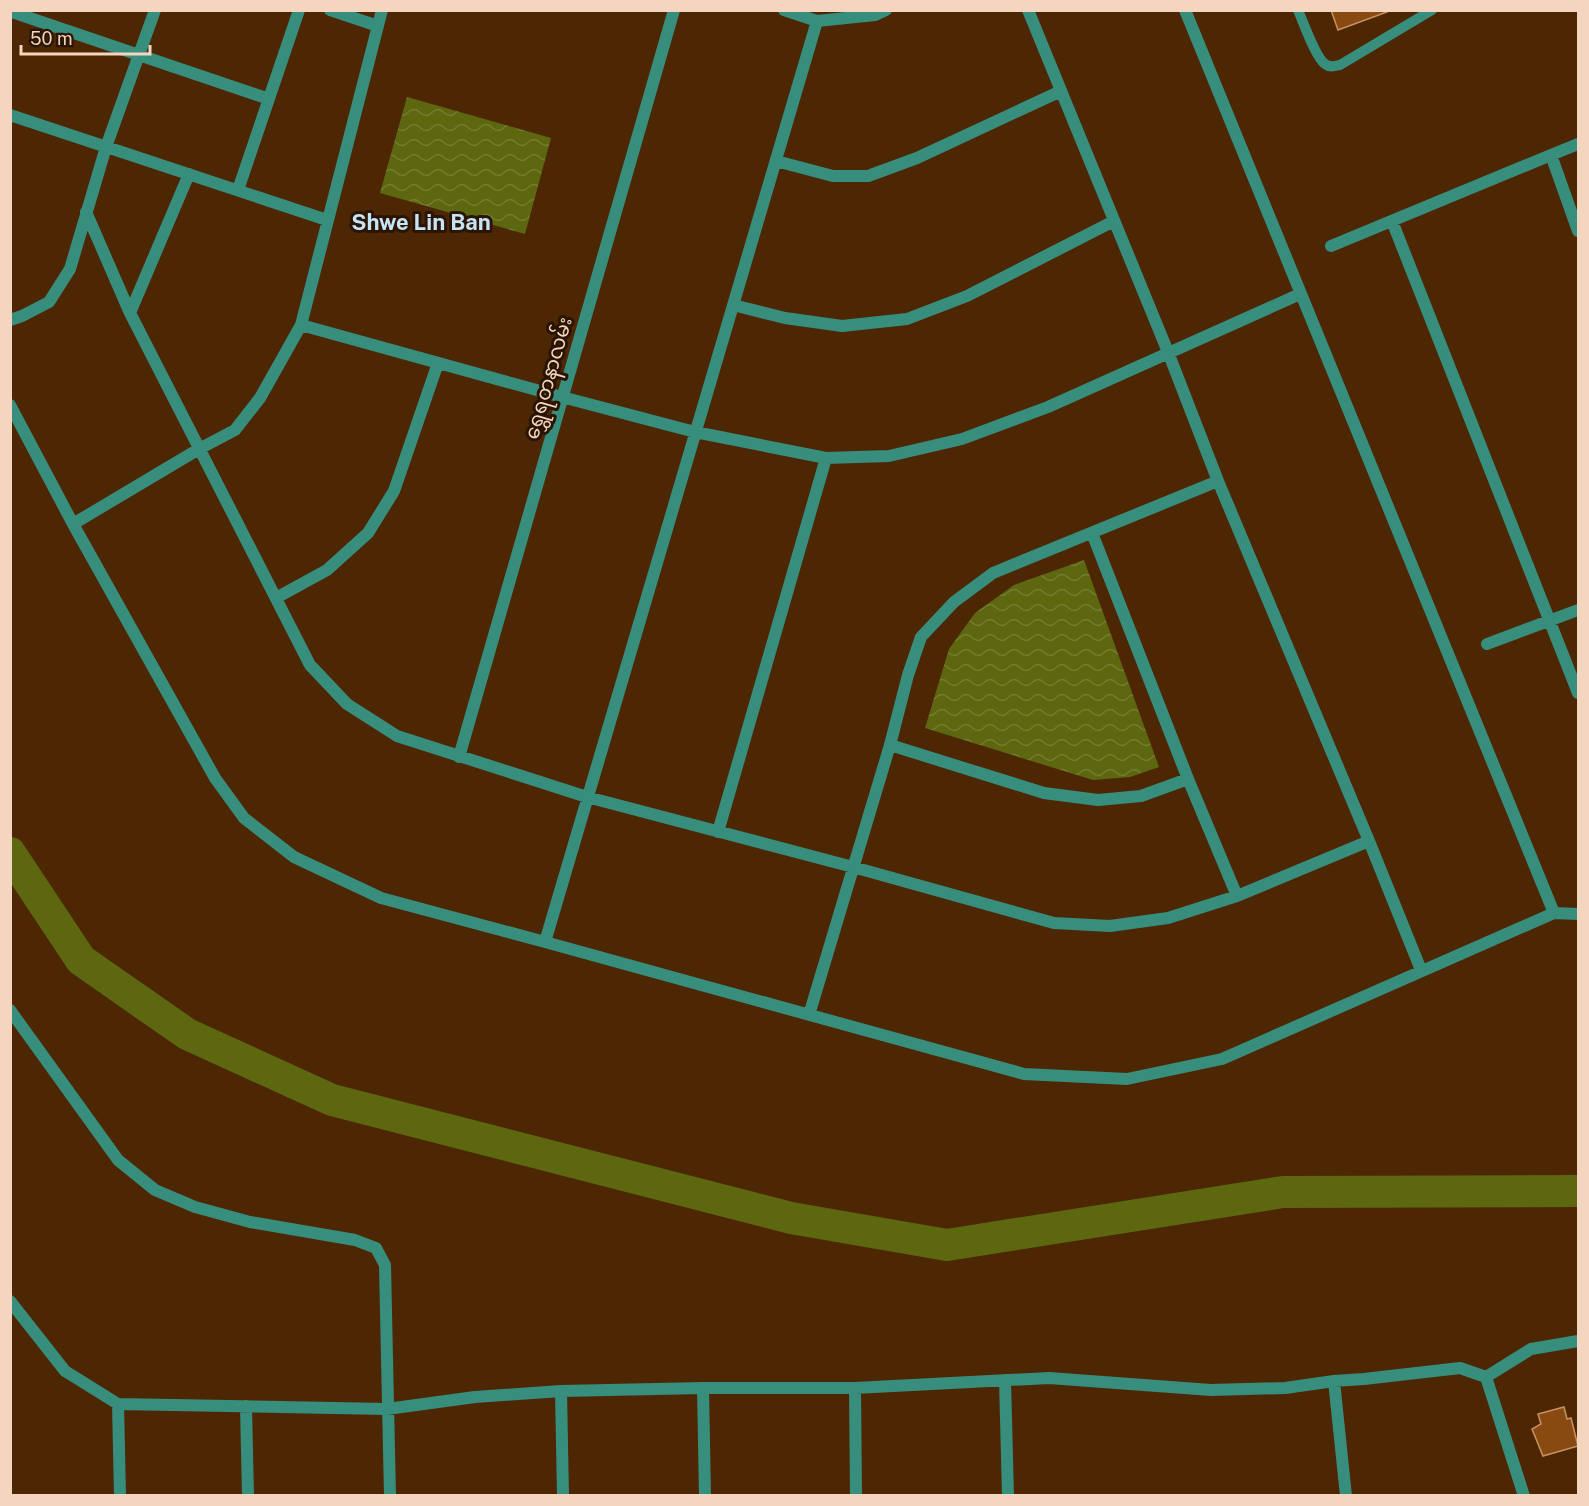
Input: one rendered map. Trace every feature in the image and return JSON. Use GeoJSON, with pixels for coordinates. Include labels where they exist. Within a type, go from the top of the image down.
{"type":"FeatureCollection","features":[{"type":"Feature","properties":{"kind":"street"},"geometry":{"type":"LineString","coordinates":[[10,320],[49,302],[69,270],[106,147],[155,10]]}},
{"type":"Feature","properties":{"kind":"street"},"geometry":{"type":"LineString","coordinates":[[238,190],[299,10]]}},
{"type":"Feature","properties":{"kind":"street"},"geometry":{"type":"LineString","coordinates":[[330,10],[378,26]]}},
{"type":"Feature","properties":{"kind":"street"},"geometry":{"type":"LineString","coordinates":[[73,524],[235,430],[260,398],[301,325],[382,10]]}},
{"type":"Feature","properties":{"kind":"street","name":"ရွှေရတနာလမ်း"},"geometry":{"type":"LineString","coordinates":[[459,757],[674,10]]}},
{"type":"Feature","properties":{"kind":"street"},"geometry":{"type":"LineString","coordinates":[[784,10],[817,21],[875,15],[886,10]]}},
{"type":"Feature","properties":{"kind":"street"},"geometry":{"type":"LineString","coordinates":[[1028,10],[1168,352],[1218,481],[1421,970]]}},
{"type":"Feature","properties":{"kind":"street"},"geometry":{"type":"LineString","coordinates":[[1185,10],[1554,913]]}},
{"type":"Feature","properties":{"kind":"street"},"geometry":{"type":"LineString","coordinates":[[11,13],[269,99]]}},
{"type":"Feature","properties":{"kind":"street"},"geometry":{"type":"LineString","coordinates":[[545,942],[817,21]]}},
{"type":"Feature","properties":{"kind":"street"},"geometry":{"type":"LineString","coordinates":[[776,160],[833,176],[868,176],[917,158],[1061,92]]}},
{"type":"Feature","properties":{"kind":"street"},"geometry":{"type":"LineString","coordinates":[[10,115],[327,220]]}},
{"type":"Feature","properties":{"kind":"street"},"geometry":{"type":"LineString","coordinates":[[1331,246],[1578,144]]}},
{"type":"Feature","properties":{"kind":"street"},"geometry":{"type":"LineString","coordinates":[[1551,155],[1578,231]]}},
{"type":"Feature","properties":{"kind":"street"},"geometry":{"type":"LineString","coordinates":[[130,313],[189,174]]}},
{"type":"Feature","properties":{"kind":"street"},"geometry":{"type":"LineString","coordinates":[[86,212],[130,313],[310,665],[347,704],[397,736],[587,797],[1054,923],[1110,926],[1168,918],[1237,896],[1369,841]]}},
{"type":"Feature","properties":{"kind":"street"},"geometry":{"type":"LineString","coordinates":[[733,305],[785,318],[842,326],[907,319],[967,296],[1114,221]]}},
{"type":"Feature","properties":{"kind":"street"},"geometry":{"type":"LineString","coordinates":[[1392,221],[1578,693]]}},
{"type":"Feature","properties":{"kind":"street"},"geometry":{"type":"LineString","coordinates":[[301,325],[695,432],[826,458],[889,456],[962,439],[1048,407],[1300,294]]}},
{"type":"Feature","properties":{"kind":"street"},"geometry":{"type":"LineString","coordinates":[[276,598],[327,570],[368,533],[394,490],[438,363]]}},
{"type":"Feature","properties":{"kind":"street"},"geometry":{"type":"LineString","coordinates":[[10,405],[73,524],[215,778],[244,818],[294,857],[381,898],[1024,1074],[1127,1079],[1222,1059],[1554,913],[1578,914]]}},
{"type":"Feature","properties":{"kind":"street"},"geometry":{"type":"LineString","coordinates":[[718,832],[826,458]]}},
{"type":"Feature","properties":{"kind":"street"},"geometry":{"type":"LineString","coordinates":[[809,1015],[921,637],[954,602],[993,573],[1218,481]]}},
{"type":"Feature","properties":{"kind":"street"},"geometry":{"type":"LineString","coordinates":[[1092,533],[1188,779],[1237,896]]}},
{"type":"Feature","properties":{"kind":"street"},"geometry":{"type":"LineString","coordinates":[[1487,644],[1578,610]]}},
{"type":"Feature","properties":{"kind":"street"},"geometry":{"type":"LineString","coordinates":[[890,745],[1044,793],[1098,800],[1141,796],[1188,779]]}},
{"type":"Feature","properties":{"kind":"street"},"geometry":{"type":"LineString","coordinates":[[10,1010],[118,1160],[155,1190],[195,1207],[250,1222],[355,1240],[376,1248],[385,1265],[390,1496]]}},
{"type":"Feature","properties":{"kind":"street"},"geometry":{"type":"LineString","coordinates":[[10,1300],[65,1371],[118,1404],[387,1409],[475,1397],[561,1391],[855,1388],[1049,1378],[1211,1390],[1285,1388],[1460,1368],[1486,1377]]}},
{"type":"Feature","properties":{"kind":"street"},"geometry":{"type":"LineString","coordinates":[[1486,1377],[1531,1348],[1578,1341]]}},
{"type":"Feature","properties":{"kind":"street"},"geometry":{"type":"LineString","coordinates":[[1486,1377],[1524,1496]]}},
{"type":"Feature","properties":{"kind":"street"},"geometry":{"type":"LineString","coordinates":[[1005,1380],[1008,1496]]}},
{"type":"Feature","properties":{"kind":"street"},"geometry":{"type":"LineString","coordinates":[[1334,1381],[1346,1496]]}},
{"type":"Feature","properties":{"kind":"street"},"geometry":{"type":"LineString","coordinates":[[703,1388],[705,1496]]}},
{"type":"Feature","properties":{"kind":"street"},"geometry":{"type":"LineString","coordinates":[[855,1388],[856,1496]]}},
{"type":"Feature","properties":{"kind":"street"},"geometry":{"type":"LineString","coordinates":[[561,1391],[563,1496]]}},
{"type":"Feature","properties":{"kind":"street"},"geometry":{"type":"LineString","coordinates":[[118,1404],[120,1496]]}},
{"type":"Feature","properties":{"kind":"street"},"geometry":{"type":"LineString","coordinates":[[246,1406],[248,1496]]}},
{"type":"Feature","properties":{"kind":"lane"},"geometry":{"type":"LineString","coordinates":[[1298,10],[1316,52],[1324,64],[1331,67],[1340,65],[1432,10]]}},
{"type":"Feature","properties":{"kind":"water"},"geometry":{"type":"Polygon","coordinates":[[[407,97],[551,138],[525,234],[380,193],[407,97]]]}},
{"type":"Feature","properties":{"kind":"water"},"geometry":{"type":"Polygon","coordinates":[[[1084,560],[1159,767],[1130,777],[1093,780],[925,728],[949,649],[975,613],[1014,585],[1084,560]]]}},
{"type":"Feature","properties":{"kind":"building"},"geometry":{"type":"Polygon","coordinates":[[[1331,10],[1387,10],[1387,12],[1338,30],[1331,10]]]}},
{"type":"Feature","properties":{"kind":"building"},"geometry":{"type":"Polygon","coordinates":[[[1564,1407],[1567,1419],[1571,1418],[1578,1446],[1543,1456],[1532,1429],[1541,1424],[1538,1414],[1564,1407]]]}},
{"type":"Feature","properties":{"kind":"waterway"},"geometry":{"type":"LineString","coordinates":[[10,853],[81,960],[187,1034],[332,1100],[791,1218],[947,1245],[1283,1192],[1578,1191]]}},
{"type":"Feature","properties":{"kind":"district","name":"Shwe Lin Ban"},"geometry":{"type":"Point","coordinates":[421,222]}}]}
